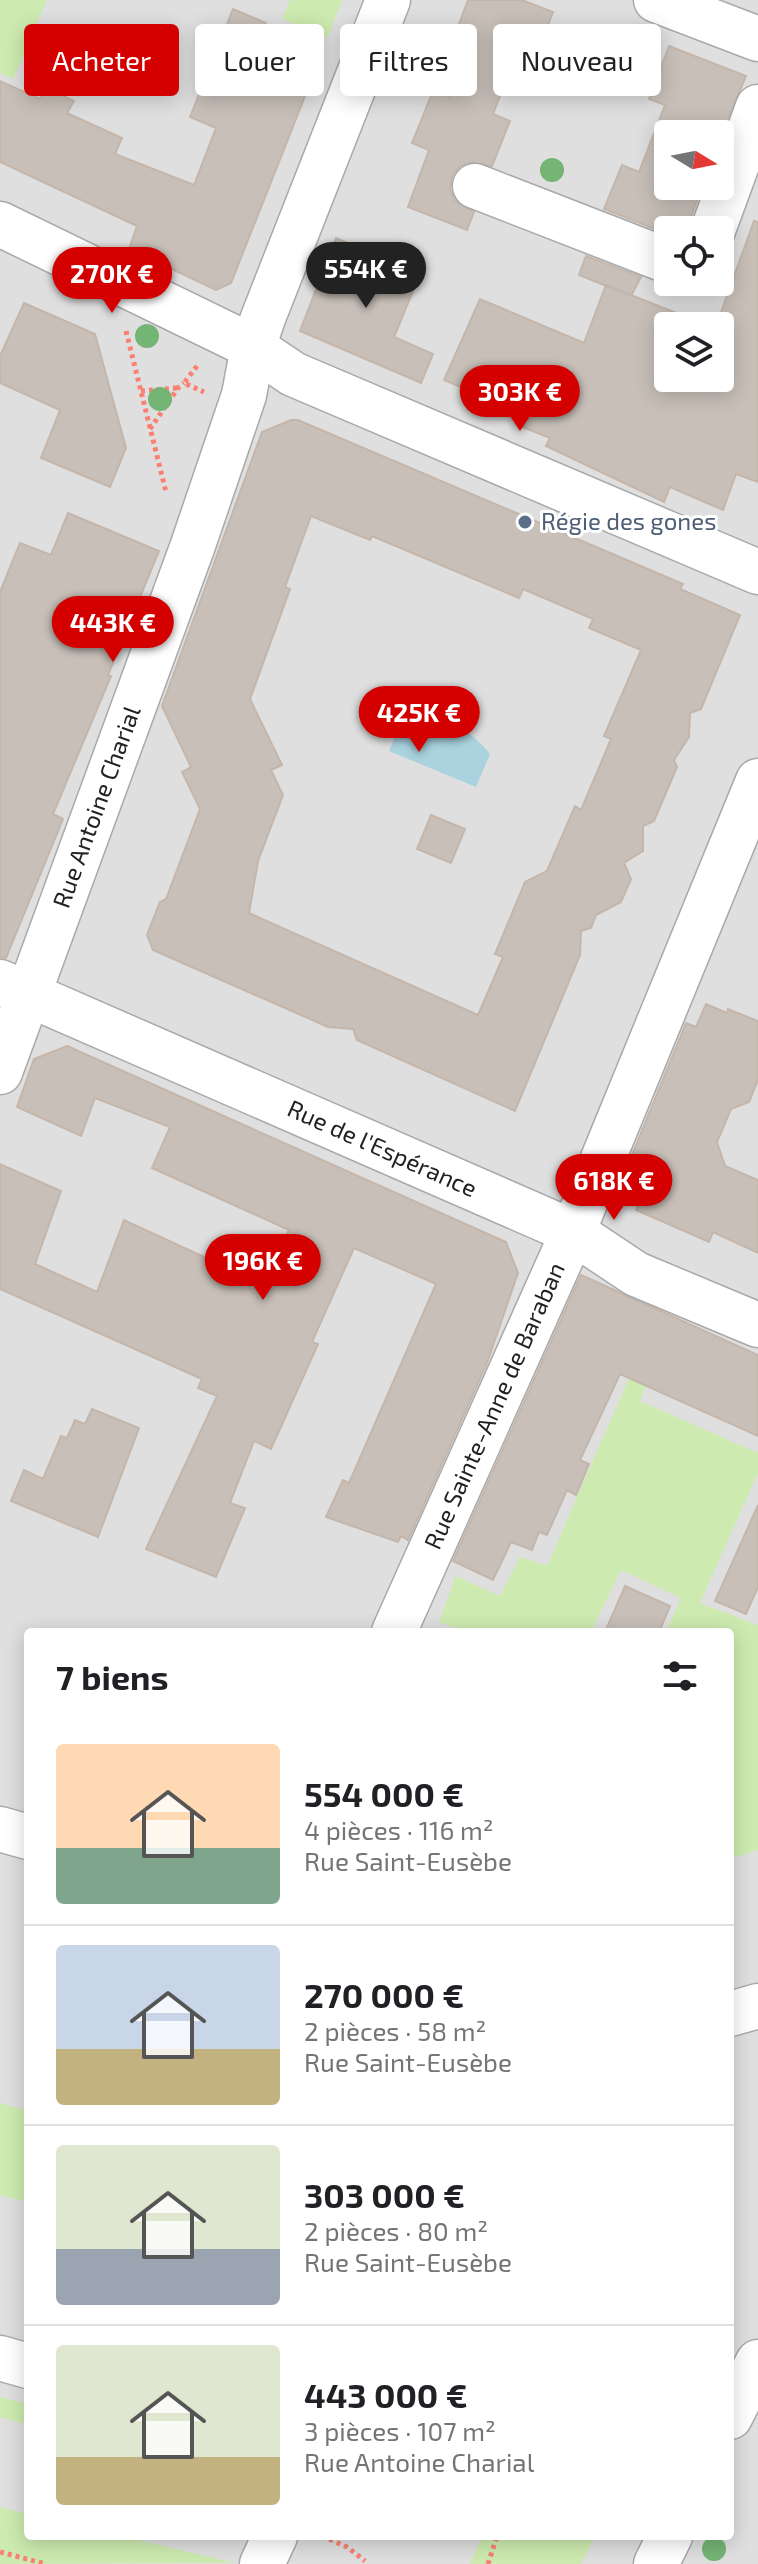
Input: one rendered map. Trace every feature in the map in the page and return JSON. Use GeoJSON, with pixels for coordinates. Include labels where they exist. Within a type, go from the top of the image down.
{"type":"FeatureCollection","features":[{"type":"Feature","properties":{"kind":"street","name":"Rue Antoine Charial"},"geometry":{"type":"LineString","coordinates":[[0,1072],[14,988],[193,545],[244,395],[253,347],[388,0]]}},
{"type":"Feature","properties":{"kind":"street"},"geometry":{"type":"LineString","coordinates":[[656,0],[758,39]]}},
{"type":"Feature","properties":{"kind":"street"},"geometry":{"type":"LineString","coordinates":[[718,216],[758,107]]}},
{"type":"Feature","properties":{"kind":"street"},"geometry":{"type":"LineString","coordinates":[[475,186],[654,256]]}},
{"type":"Feature","properties":{"kind":"street"},"geometry":{"type":"LineString","coordinates":[[0,224],[253,347],[293,374],[758,572]]}},
{"type":"Feature","properties":{"kind":"street","name":"Rue Sainte-Anne de Baraban"},"geometry":{"type":"LineString","coordinates":[[396,1628],[573,1232],[758,781]]}},
{"type":"Feature","properties":{"kind":"street","name":"Rue de l'Espérance"},"geometry":{"type":"LineString","coordinates":[[14,988],[573,1232],[636,1274],[758,1325]]}},
{"type":"Feature","properties":{"kind":"street"},"geometry":{"type":"LineString","coordinates":[[0,1829],[24,1836]]}},
{"type":"Feature","properties":{"kind":"street"},"geometry":{"type":"LineString","coordinates":[[734,2013],[758,2006]]}},
{"type":"Feature","properties":{"kind":"street"},"geometry":{"type":"LineString","coordinates":[[0,2358],[24,2365]]}},
{"type":"Feature","properties":{"kind":"street"},"geometry":{"type":"LineString","coordinates":[[734,2409],[758,2362]]}},
{"type":"Feature","properties":{"kind":"street"},"geometry":{"type":"LineString","coordinates":[[262,2564],[273,2540]]}},
{"type":"Feature","properties":{"kind":"street"},"geometry":{"type":"LineString","coordinates":[[656,2564],[668,2540]]}},
{"type":"Feature","properties":{"kind":"path"},"geometry":{"type":"LineString","coordinates":[[130,285],[120,309],[178,539],[193,545]]}},
{"type":"Feature","properties":{"kind":"path"},"geometry":{"type":"LineString","coordinates":[[150,429],[202,360]]}},
{"type":"Feature","properties":{"kind":"path"},"geometry":{"type":"LineString","coordinates":[[141,391],[181,386],[215,397]]}},
{"type":"Feature","properties":{"kind":"path"},"geometry":{"type":"LineString","coordinates":[[330,2540],[345,2546],[365,2561]]}},
{"type":"Feature","properties":{"kind":"path"},"geometry":{"type":"LineString","coordinates":[[488,2564],[496,2540]]}},
{"type":"Feature","properties":{"kind":"path"},"geometry":{"type":"LineString","coordinates":[[0,2552],[46,2564]]}},
{"type":"Feature","properties":{"kind":"shaded area"},"geometry":{"type":"Polygon","coordinates":[[[0,0],[758,0],[758,2564],[0,2564],[0,0]]]}},
{"type":"Feature","properties":{"kind":"green space"},"geometry":{"type":"Polygon","coordinates":[[[0,0],[47,0],[37,24],[24,24],[24,53],[13,79],[0,73],[0,0]]]}},
{"type":"Feature","properties":{"kind":"green space"},"geometry":{"type":"Polygon","coordinates":[[[290,0],[342,0],[328,37],[324,35],[324,24],[295,24],[282,19],[290,0]]]}},
{"type":"Feature","properties":{"kind":"green space"},"geometry":{"type":"Polygon","coordinates":[[[633,1369],[649,1377],[640,1401],[758,1453],[758,1473],[700,1603],[758,1625],[758,1850],[734,1858],[734,1628],[668,1628],[681,1598],[621,1570],[593,1628],[455,1628],[439,1622],[456,1576],[500,1596],[520,1557],[547,1566],[633,1369]]]}},
{"type":"Feature","properties":{"kind":"green space"},"geometry":{"type":"Polygon","coordinates":[[[0,2103],[24,2110],[24,2201],[0,2195],[0,2103]]]}},
{"type":"Feature","properties":{"kind":"green space"},"geometry":{"type":"Polygon","coordinates":[[[0,2397],[24,2403],[24,2424],[0,2417],[0,2397]]]}},
{"type":"Feature","properties":{"kind":"green space"},"geometry":{"type":"Polygon","coordinates":[[[0,2507],[24,2513],[24,2540],[138,2540],[235,2563],[0,2564],[0,2507]]]}},
{"type":"Feature","properties":{"kind":"green space"},"geometry":{"type":"Polygon","coordinates":[[[480,2540],[593,2540],[581,2564],[470,2564],[480,2540]]]}},
{"type":"Feature","properties":{"kind":"water"},"geometry":{"type":"Polygon","coordinates":[[[414,717],[456,726],[490,754],[476,787],[389,751],[403,719],[414,717]]]}},
{"type":"Feature","properties":{"kind":"building"},"geometry":{"type":"Polygon","coordinates":[[[468,0],[522,0],[553,12],[548,24],[493,24],[493,96],[500,96],[493,114],[510,121],[492,166],[470,162],[460,166],[452,176],[450,189],[455,201],[474,212],[467,230],[408,207],[429,150],[412,143],[431,96],[477,96],[477,24],[459,24],[468,0]]]}},
{"type":"Feature","properties":{"kind":"building"},"geometry":{"type":"Polygon","coordinates":[[[233,9],[266,23],[266,24],[227,24],[233,9]]]}},
{"type":"Feature","properties":{"kind":"building"},"geometry":{"type":"Polygon","coordinates":[[[669,46],[746,76],[727,120],[659,120],[665,105],[649,99],[650,96],[661,96],[661,67],[669,46]]]}},
{"type":"Feature","properties":{"kind":"building"},"geometry":{"type":"Polygon","coordinates":[[[0,81],[24,92],[24,96],[40,99],[42,96],[63,96],[74,101],[67,113],[122,138],[115,154],[194,185],[216,128],[190,117],[198,96],[305,96],[231,283],[216,290],[129,249],[137,226],[0,162],[0,81]]]}},
{"type":"Feature","properties":{"kind":"building"},"geometry":{"type":"Polygon","coordinates":[[[654,133],[654,200],[697,200],[691,216],[654,216],[654,229],[604,209],[622,165],[639,172],[654,133]]]}},
{"type":"Feature","properties":{"kind":"building"},"geometry":{"type":"Polygon","coordinates":[[[754,221],[758,222],[758,482],[736,474],[723,510],[670,487],[664,502],[546,446],[550,438],[520,426],[525,414],[444,380],[480,299],[584,343],[606,285],[674,312],[654,312],[654,392],[734,392],[734,312],[721,312],[727,296],[734,296],[734,276],[754,221]]]}},
{"type":"Feature","properties":{"kind":"building"},"geometry":{"type":"Polygon","coordinates":[[[336,238],[420,274],[394,337],[433,354],[421,383],[300,331],[336,238]]]}},
{"type":"Feature","properties":{"kind":"building"},"geometry":{"type":"Polygon","coordinates":[[[586,256],[641,277],[631,296],[579,275],[586,256]]]}},
{"type":"Feature","properties":{"kind":"building"},"geometry":{"type":"Polygon","coordinates":[[[24,303],[95,334],[126,448],[110,487],[41,458],[60,410],[0,383],[0,356],[24,303]]]}},
{"type":"Feature","properties":{"kind":"building"},"geometry":{"type":"Polygon","coordinates":[[[298,420],[683,584],[680,589],[740,615],[701,709],[690,713],[689,737],[674,760],[677,767],[654,821],[643,826],[643,851],[624,863],[631,879],[621,902],[596,915],[591,928],[581,931],[580,955],[515,1111],[357,1040],[353,1029],[328,1027],[153,950],[147,935],[160,902],[166,899],[200,809],[182,772],[191,767],[162,706],[262,432],[298,420]],[[311,516],[285,587],[290,589],[250,699],[282,765],[271,770],[283,795],[258,861],[249,913],[478,1015],[503,957],[495,954],[525,882],[547,871],[575,806],[581,810],[611,739],[604,736],[641,650],[589,628],[593,619],[523,589],[519,598],[372,536],[370,540],[311,516]]]}},
{"type":"Feature","properties":{"kind":"building"},"geometry":{"type":"Polygon","coordinates":[[[68,513],[159,551],[53,814],[63,819],[6,958],[0,957],[0,592],[20,543],[51,555],[68,513]]]}},
{"type":"Feature","properties":{"kind":"building"},"geometry":{"type":"Polygon","coordinates":[[[431,815],[465,829],[451,863],[417,849],[431,815]]]}},
{"type":"Feature","properties":{"kind":"building"},"geometry":{"type":"Polygon","coordinates":[[[706,1004],[758,1021],[758,1080],[749,1102],[731,1109],[717,1142],[725,1166],[758,1180],[758,1253],[713,1232],[709,1242],[636,1210],[646,1188],[623,1177],[686,1023],[696,1027],[706,1004]]]}},
{"type":"Feature","properties":{"kind":"building"},"geometry":{"type":"Polygon","coordinates":[[[67,1046],[506,1242],[518,1273],[487,1363],[408,1540],[401,1536],[398,1542],[326,1517],[343,1480],[349,1483],[436,1284],[354,1248],[312,1342],[318,1344],[271,1449],[254,1441],[230,1503],[245,1508],[216,1577],[146,1549],[217,1396],[198,1388],[202,1379],[0,1289],[0,1164],[61,1191],[35,1264],[97,1292],[124,1220],[265,1285],[289,1230],[152,1168],[170,1127],[95,1098],[81,1136],[17,1107],[34,1059],[67,1046]]]}},
{"type":"Feature","properties":{"kind":"building"},"geometry":{"type":"Polygon","coordinates":[[[581,1275],[758,1355],[758,1436],[620,1374],[580,1460],[589,1464],[576,1495],[567,1490],[547,1535],[539,1532],[532,1550],[511,1542],[493,1580],[453,1561],[581,1275]]]}},
{"type":"Feature","properties":{"kind":"building"},"geometry":{"type":"Polygon","coordinates":[[[92,1409],[139,1428],[98,1537],[11,1501],[24,1470],[43,1479],[61,1436],[67,1438],[75,1420],[85,1424],[92,1409]]]}},
{"type":"Feature","properties":{"kind":"building"},"geometry":{"type":"Polygon","coordinates":[[[758,1505],[758,1587],[746,1614],[715,1601],[758,1505]]]}},
{"type":"Feature","properties":{"kind":"building"},"geometry":{"type":"Polygon","coordinates":[[[625,1586],[670,1606],[661,1628],[607,1628],[625,1586]]]}},
{"type":"Feature","properties":{"kind":"place","name":"Régie des gones"},"geometry":{"type":"Point","coordinates":[525,522]}}]}
